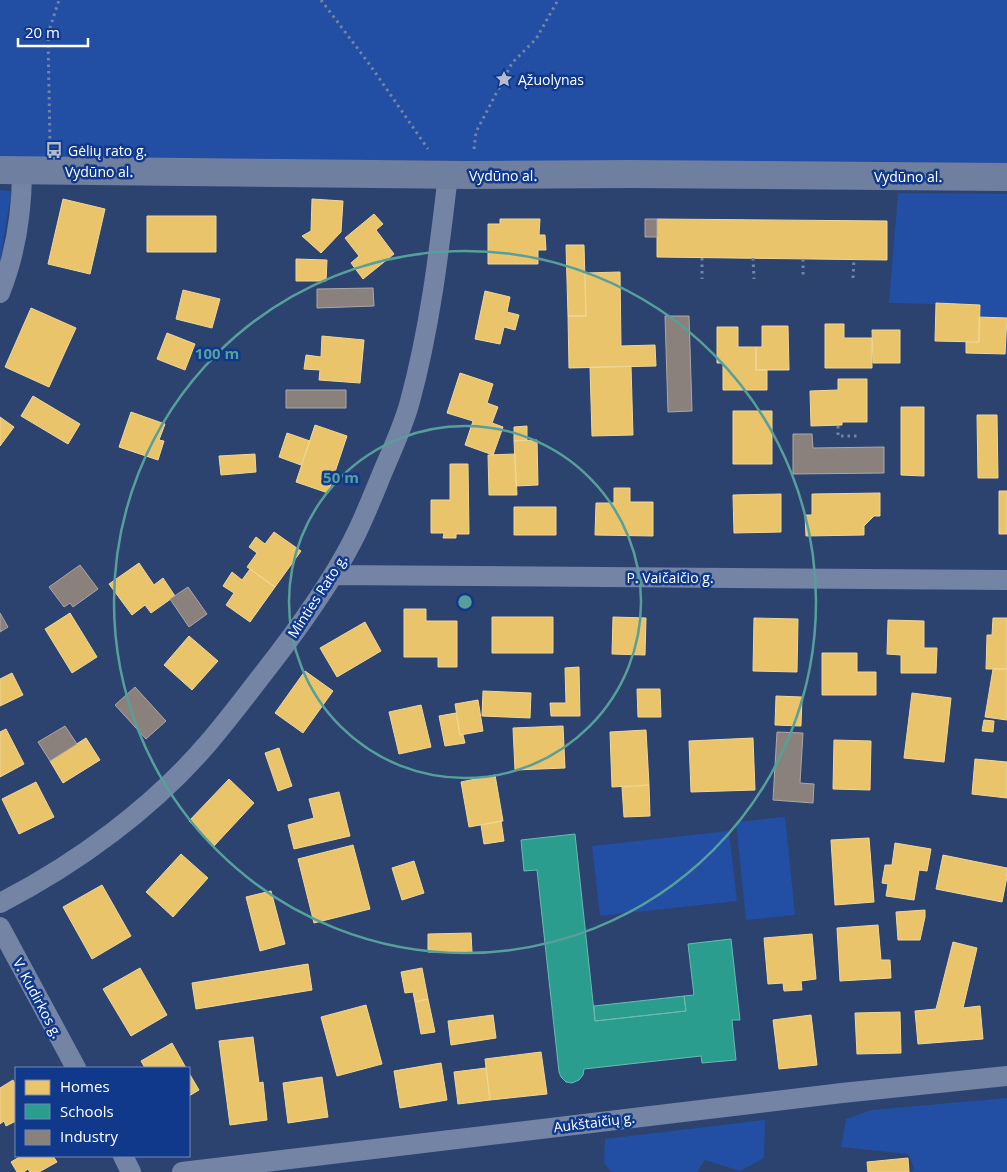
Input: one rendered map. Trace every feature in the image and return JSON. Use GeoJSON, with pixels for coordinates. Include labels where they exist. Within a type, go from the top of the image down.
{"type":"FeatureCollection","features":[{"type":"Feature","properties":{"kind":"street","name":"Vydūno al."},"geometry":{"type":"LineString","coordinates":[[11,170],[455,175],[630,174],[1007,177]]}},
{"type":"Feature","properties":{"kind":"street"},"geometry":{"type":"LineString","coordinates":[[0,293],[16,241],[22,194],[11,170]]}},
{"type":"Feature","properties":{"kind":"street","name":"Minties Rato g."},"geometry":{"type":"LineString","coordinates":[[0,903],[89,850],[144,806],[176,777],[208,744],[264,674],[333,575],[353,541],[370,504],[409,406],[435,287],[455,175]]}},
{"type":"Feature","properties":{"kind":"street","name":"P. Vaičaičio g."},"geometry":{"type":"LineString","coordinates":[[333,575],[1007,580]]}},
{"type":"Feature","properties":{"kind":"street","name":"V. Kudirkos g."},"geometry":{"type":"LineString","coordinates":[[0,927],[75,1067]]}},
{"type":"Feature","properties":{"kind":"street","name":"Aukštaičių g."},"geometry":{"type":"LineString","coordinates":[[182,1172],[832,1094],[1007,1076]]}},
{"type":"Feature","properties":{"kind":"street"},"geometry":{"type":"LineString","coordinates":[[123,1157],[131,1172]]}},
{"type":"Feature","properties":{"kind":"path"},"geometry":{"type":"LineString","coordinates":[[50,170],[48,34],[59,0]]}},
{"type":"Feature","properties":{"kind":"path"},"geometry":{"type":"LineString","coordinates":[[321,0],[455,175],[512,63],[536,39],[558,0]]}},
{"type":"Feature","properties":{"kind":"path"},"geometry":{"type":"LineString","coordinates":[[702,258],[702,279]]}},
{"type":"Feature","properties":{"kind":"path"},"geometry":{"type":"LineString","coordinates":[[753,258],[754,279]]}},
{"type":"Feature","properties":{"kind":"path"},"geometry":{"type":"LineString","coordinates":[[803,259],[803,278]]}},
{"type":"Feature","properties":{"kind":"path"},"geometry":{"type":"LineString","coordinates":[[853,278],[854,259]]}},
{"type":"Feature","properties":{"kind":"path"},"geometry":{"type":"LineString","coordinates":[[838,426],[838,436],[857,436]]}},
{"type":"Feature","properties":{"kind":"shaded area","name":"Ąžuolynas"},"geometry":{"type":"Polygon","coordinates":[[[0,0],[1007,0],[1007,164],[0,158],[0,0]]]}},
{"type":"Feature","properties":{"kind":"shaded area"},"geometry":{"type":"Polygon","coordinates":[[[0,190],[10,191],[11,193],[0,262],[0,190]]]}},
{"type":"Feature","properties":{"kind":"shaded area"},"geometry":{"type":"Polygon","coordinates":[[[898,193],[1007,194],[1007,319],[979,317],[980,305],[889,303],[898,193]]]}},
{"type":"Feature","properties":{"kind":"shaded area"},"geometry":{"type":"Polygon","coordinates":[[[1007,319],[1007,358],[1005,354],[1007,319]]]}},
{"type":"Feature","properties":{"kind":"shaded area"},"geometry":{"type":"Polygon","coordinates":[[[785,817],[795,915],[746,920],[736,822],[785,817]]]}},
{"type":"Feature","properties":{"kind":"shaded area"},"geometry":{"type":"Polygon","coordinates":[[[729,831],[737,901],[600,916],[592,846],[729,831]]]}},
{"type":"Feature","properties":{"kind":"shaded area"},"geometry":{"type":"Polygon","coordinates":[[[1007,1098],[1007,1172],[912,1172],[914,1168],[908,1154],[841,1147],[846,1119],[872,1110],[1007,1098]]]}},
{"type":"Feature","properties":{"kind":"shaded area"},"geometry":{"type":"Polygon","coordinates":[[[765,1120],[764,1158],[740,1171],[705,1160],[697,1172],[611,1172],[604,1163],[605,1139],[765,1120]]]}},
{"type":"Feature","properties":{"kind":"building: Homes"},"geometry":{"type":"Polygon","coordinates":[[[63,199],[105,209],[90,274],[48,264],[63,199]]]}},
{"type":"Feature","properties":{"kind":"building: Homes"},"geometry":{"type":"Polygon","coordinates":[[[312,199],[343,201],[341,232],[321,253],[302,236],[311,231],[312,199]]]}},
{"type":"Feature","properties":{"kind":"building: Homes"},"geometry":{"type":"Polygon","coordinates":[[[374,214],[383,224],[376,230],[394,254],[363,279],[351,263],[359,256],[345,238],[374,214]]]}},
{"type":"Feature","properties":{"kind":"building: Homes"},"geometry":{"type":"Polygon","coordinates":[[[147,216],[216,216],[216,252],[147,252],[147,216]]]}},
{"type":"Feature","properties":{"kind":"building: Homes"},"geometry":{"type":"Polygon","coordinates":[[[500,219],[540,219],[539,235],[545,235],[546,250],[538,250],[538,264],[488,264],[488,224],[500,224],[500,219]]]}},
{"type":"Feature","properties":{"kind":"building: Homes"},"geometry":{"type":"Polygon","coordinates":[[[657,219],[887,221],[887,260],[657,257],[657,219]]]}},
{"type":"Feature","properties":{"kind":"building: Homes"},"geometry":{"type":"Polygon","coordinates":[[[566,245],[584,245],[586,316],[568,316],[566,245]]]}},
{"type":"Feature","properties":{"kind":"building: Homes"},"geometry":{"type":"Polygon","coordinates":[[[296,259],[327,260],[326,281],[296,281],[296,259]]]}},
{"type":"Feature","properties":{"kind":"building: Homes"},"geometry":{"type":"Polygon","coordinates":[[[620,272],[621,346],[655,345],[656,366],[569,368],[568,316],[586,316],[585,273],[620,272]]]}},
{"type":"Feature","properties":{"kind":"building: Homes"},"geometry":{"type":"Polygon","coordinates":[[[183,290],[220,299],[212,328],[176,319],[183,290]]]}},
{"type":"Feature","properties":{"kind":"building: Homes"},"geometry":{"type":"Polygon","coordinates":[[[485,291],[510,297],[507,312],[519,315],[515,330],[504,327],[500,344],[475,339],[485,291]]]}},
{"type":"Feature","properties":{"kind":"building: Homes"},"geometry":{"type":"Polygon","coordinates":[[[936,303],[980,305],[979,342],[935,341],[936,303]]]}},
{"type":"Feature","properties":{"kind":"building: Homes"},"geometry":{"type":"Polygon","coordinates":[[[31,308],[76,328],[49,387],[5,367],[31,308]]]}},
{"type":"Feature","properties":{"kind":"building: Homes"},"geometry":{"type":"Polygon","coordinates":[[[979,317],[1007,318],[1005,354],[966,353],[966,342],[979,342],[979,317]]]}},
{"type":"Feature","properties":{"kind":"building: Homes"},"geometry":{"type":"Polygon","coordinates":[[[825,324],[844,324],[844,338],[872,338],[872,368],[825,368],[825,324]]]}},
{"type":"Feature","properties":{"kind":"building: Homes"},"geometry":{"type":"Polygon","coordinates":[[[762,326],[788,326],[789,370],[756,370],[756,347],[762,347],[762,326]]]}},
{"type":"Feature","properties":{"kind":"building: Homes"},"geometry":{"type":"Polygon","coordinates":[[[717,327],[738,327],[738,347],[756,347],[756,370],[767,370],[767,390],[723,390],[723,363],[717,363],[717,327]]]}},
{"type":"Feature","properties":{"kind":"building: Homes"},"geometry":{"type":"Polygon","coordinates":[[[872,330],[900,330],[900,363],[873,363],[872,330]]]}},
{"type":"Feature","properties":{"kind":"building: Homes"},"geometry":{"type":"Polygon","coordinates":[[[167,333],[195,344],[185,370],[157,359],[167,333]]]}},
{"type":"Feature","properties":{"kind":"building: Homes"},"geometry":{"type":"Polygon","coordinates":[[[322,336],[364,340],[360,383],[319,380],[320,370],[304,369],[306,355],[321,357],[322,336]]]}},
{"type":"Feature","properties":{"kind":"building: Homes"},"geometry":{"type":"Polygon","coordinates":[[[631,366],[633,435],[592,436],[590,367],[631,366]]]}},
{"type":"Feature","properties":{"kind":"building: Homes"},"geometry":{"type":"Polygon","coordinates":[[[460,373],[493,384],[487,403],[498,407],[492,423],[503,427],[493,455],[465,445],[473,421],[447,413],[460,373]]]}},
{"type":"Feature","properties":{"kind":"building: Homes"},"geometry":{"type":"Polygon","coordinates":[[[838,379],[867,379],[867,422],[842,422],[842,425],[811,426],[810,391],[838,390],[838,379]]]}},
{"type":"Feature","properties":{"kind":"building: Homes"},"geometry":{"type":"Polygon","coordinates":[[[33,396],[80,424],[68,444],[21,416],[33,396]]]}},
{"type":"Feature","properties":{"kind":"building: Homes"},"geometry":{"type":"Polygon","coordinates":[[[901,407],[924,407],[924,476],[901,475],[901,407]]]}},
{"type":"Feature","properties":{"kind":"building: Homes"},"geometry":{"type":"Polygon","coordinates":[[[733,411],[772,411],[772,464],[733,464],[733,411]]]}},
{"type":"Feature","properties":{"kind":"building: Homes"},"geometry":{"type":"Polygon","coordinates":[[[131,412],[165,424],[159,440],[164,441],[158,460],[119,447],[131,412]]]}},
{"type":"Feature","properties":{"kind":"building: Homes"},"geometry":{"type":"Polygon","coordinates":[[[977,415],[997,415],[998,478],[978,478],[977,415]]]}},
{"type":"Feature","properties":{"kind":"building: Homes"},"geometry":{"type":"Polygon","coordinates":[[[0,417],[14,427],[0,446],[0,417]]]}},
{"type":"Feature","properties":{"kind":"building: Homes"},"geometry":{"type":"Polygon","coordinates":[[[315,425],[347,436],[328,493],[296,482],[315,425]]]}},
{"type":"Feature","properties":{"kind":"building: Homes"},"geometry":{"type":"Polygon","coordinates":[[[527,426],[527,440],[514,441],[514,427],[527,426]]]}},
{"type":"Feature","properties":{"kind":"building: Homes"},"geometry":{"type":"Polygon","coordinates":[[[287,433],[310,441],[301,465],[279,457],[287,433]]]}},
{"type":"Feature","properties":{"kind":"building: Homes"},"geometry":{"type":"Polygon","coordinates":[[[537,440],[538,485],[516,486],[514,441],[537,440]]]}},
{"type":"Feature","properties":{"kind":"building: Homes"},"geometry":{"type":"Polygon","coordinates":[[[255,454],[256,472],[221,475],[219,456],[255,454]]]}},
{"type":"Feature","properties":{"kind":"building: Homes"},"geometry":{"type":"Polygon","coordinates":[[[515,454],[517,495],[489,495],[488,455],[515,454]]]}},
{"type":"Feature","properties":{"kind":"building: Homes"},"geometry":{"type":"Polygon","coordinates":[[[450,464],[468,464],[469,534],[456,534],[456,538],[443,538],[444,533],[431,533],[431,500],[450,500],[450,464]]]}},
{"type":"Feature","properties":{"kind":"building: Homes"},"geometry":{"type":"Polygon","coordinates":[[[614,488],[630,488],[630,502],[653,502],[653,536],[595,535],[596,503],[614,503],[614,488]]]}},
{"type":"Feature","properties":{"kind":"building: Homes"},"geometry":{"type":"Polygon","coordinates":[[[999,491],[1007,491],[1007,534],[999,534],[999,491]]]}},
{"type":"Feature","properties":{"kind":"building: Homes"},"geometry":{"type":"Polygon","coordinates":[[[880,493],[880,516],[874,516],[864,526],[864,535],[806,536],[805,515],[812,515],[812,494],[880,493]]]}},
{"type":"Feature","properties":{"kind":"building: Homes"},"geometry":{"type":"Polygon","coordinates":[[[781,494],[781,532],[734,533],[733,495],[781,494]]]}},
{"type":"Feature","properties":{"kind":"building: Homes"},"geometry":{"type":"Polygon","coordinates":[[[514,507],[556,507],[556,535],[514,535],[514,507]]]}},
{"type":"Feature","properties":{"kind":"building: Homes"},"geometry":{"type":"Polygon","coordinates":[[[274,532],[301,551],[275,587],[247,567],[257,553],[249,547],[256,537],[265,544],[274,532]]]}},
{"type":"Feature","properties":{"kind":"building: Homes"},"geometry":{"type":"Polygon","coordinates":[[[139,563],[154,585],[163,578],[175,596],[151,613],[145,605],[132,615],[109,584],[139,563]]]}},
{"type":"Feature","properties":{"kind":"building: Homes"},"geometry":{"type":"Polygon","coordinates":[[[250,569],[275,587],[250,622],[226,605],[234,593],[223,586],[232,572],[242,580],[250,569]]]}},
{"type":"Feature","properties":{"kind":"building: Homes"},"geometry":{"type":"Polygon","coordinates":[[[404,609],[426,609],[426,621],[457,621],[457,667],[438,667],[438,657],[404,657],[404,609]]]}},
{"type":"Feature","properties":{"kind":"building: Homes"},"geometry":{"type":"Polygon","coordinates":[[[70,613],[97,657],[72,673],[45,629],[70,613]]]}},
{"type":"Feature","properties":{"kind":"building: Homes"},"geometry":{"type":"Polygon","coordinates":[[[492,617],[553,617],[553,653],[492,653],[492,617]]]}},
{"type":"Feature","properties":{"kind":"building: Homes"},"geometry":{"type":"Polygon","coordinates":[[[613,617],[646,618],[645,655],[612,654],[613,617]]]}},
{"type":"Feature","properties":{"kind":"building: Homes"},"geometry":{"type":"Polygon","coordinates":[[[754,618],[798,619],[797,672],[753,671],[754,618]]]}},
{"type":"Feature","properties":{"kind":"building: Homes"},"geometry":{"type":"Polygon","coordinates":[[[993,618],[1007,618],[1007,669],[986,669],[987,635],[992,635],[993,618]]]}},
{"type":"Feature","properties":{"kind":"building: Homes"},"geometry":{"type":"Polygon","coordinates":[[[888,620],[924,621],[924,648],[937,648],[936,673],[901,673],[901,655],[887,654],[888,620]]]}},
{"type":"Feature","properties":{"kind":"building: Homes"},"geometry":{"type":"Polygon","coordinates":[[[365,622],[381,651],[337,677],[320,648],[365,622]]]}},
{"type":"Feature","properties":{"kind":"building: Homes"},"geometry":{"type":"Polygon","coordinates":[[[189,636],[218,661],[192,690],[164,665],[189,636]]]}},
{"type":"Feature","properties":{"kind":"building: Homes"},"geometry":{"type":"Polygon","coordinates":[[[822,653],[857,653],[857,672],[876,672],[876,695],[822,695],[822,653]]]}},
{"type":"Feature","properties":{"kind":"building: Homes"},"geometry":{"type":"Polygon","coordinates":[[[579,667],[580,716],[551,716],[550,703],[566,703],[565,668],[579,667]]]}},
{"type":"Feature","properties":{"kind":"building: Homes"},"geometry":{"type":"Polygon","coordinates":[[[993,669],[1007,669],[1007,720],[985,717],[993,669]]]}},
{"type":"Feature","properties":{"kind":"building: Homes"},"geometry":{"type":"Polygon","coordinates":[[[305,671],[333,691],[303,733],[275,713],[305,671]]]}},
{"type":"Feature","properties":{"kind":"building: Homes"},"geometry":{"type":"Polygon","coordinates":[[[12,673],[23,695],[0,706],[0,679],[12,673]]]}},
{"type":"Feature","properties":{"kind":"building: Homes"},"geometry":{"type":"Polygon","coordinates":[[[637,689],[660,689],[661,717],[638,717],[637,689]]]}},
{"type":"Feature","properties":{"kind":"building: Homes"},"geometry":{"type":"Polygon","coordinates":[[[483,691],[531,693],[530,718],[482,716],[483,691]]]}},
{"type":"Feature","properties":{"kind":"building: Homes"},"geometry":{"type":"Polygon","coordinates":[[[912,693],[951,698],[944,762],[904,758],[912,693]]]}},
{"type":"Feature","properties":{"kind":"building: Homes"},"geometry":{"type":"Polygon","coordinates":[[[776,696],[802,697],[801,726],[775,725],[776,696]]]}},
{"type":"Feature","properties":{"kind":"building: Homes"},"geometry":{"type":"Polygon","coordinates":[[[478,700],[483,731],[460,735],[455,704],[478,700]]]}},
{"type":"Feature","properties":{"kind":"building: Homes"},"geometry":{"type":"Polygon","coordinates":[[[421,705],[431,747],[399,754],[389,712],[421,705]]]}},
{"type":"Feature","properties":{"kind":"building: Homes"},"geometry":{"type":"Polygon","coordinates":[[[456,713],[460,735],[463,735],[465,743],[445,746],[439,716],[456,713]]]}},
{"type":"Feature","properties":{"kind":"building: Homes"},"geometry":{"type":"Polygon","coordinates":[[[984,720],[994,721],[993,732],[982,731],[984,720]]]}},
{"type":"Feature","properties":{"kind":"building: Homes"},"geometry":{"type":"Polygon","coordinates":[[[563,726],[565,768],[515,770],[513,728],[563,726]]]}},
{"type":"Feature","properties":{"kind":"building: Homes"},"geometry":{"type":"Polygon","coordinates":[[[6,729],[24,764],[0,777],[0,732],[6,729]]]}},
{"type":"Feature","properties":{"kind":"building: Homes"},"geometry":{"type":"Polygon","coordinates":[[[646,730],[649,785],[612,787],[610,732],[646,730]]]}},
{"type":"Feature","properties":{"kind":"building: Homes"},"geometry":{"type":"Polygon","coordinates":[[[86,738],[100,760],[63,783],[50,761],[86,738]]]}},
{"type":"Feature","properties":{"kind":"building: Homes"},"geometry":{"type":"Polygon","coordinates":[[[753,738],[755,790],[691,792],[689,741],[753,738]]]}},
{"type":"Feature","properties":{"kind":"building: Homes"},"geometry":{"type":"Polygon","coordinates":[[[834,740],[871,741],[870,790],[833,789],[834,740]]]}},
{"type":"Feature","properties":{"kind":"building: Homes"},"geometry":{"type":"Polygon","coordinates":[[[279,748],[292,786],[278,791],[265,753],[279,748]]]}},
{"type":"Feature","properties":{"kind":"building: Homes"},"geometry":{"type":"Polygon","coordinates":[[[975,759],[1007,762],[1007,798],[972,794],[975,759]]]}},
{"type":"Feature","properties":{"kind":"building: Homes"},"geometry":{"type":"Polygon","coordinates":[[[495,775],[503,821],[469,827],[461,782],[495,775]]]}},
{"type":"Feature","properties":{"kind":"building: Homes"},"geometry":{"type":"Polygon","coordinates":[[[229,779],[254,803],[214,846],[189,821],[229,779]]]}},
{"type":"Feature","properties":{"kind":"building: Homes"},"geometry":{"type":"Polygon","coordinates":[[[36,782],[54,817],[19,834],[2,799],[36,782]]]}},
{"type":"Feature","properties":{"kind":"building: Homes"},"geometry":{"type":"Polygon","coordinates":[[[649,785],[650,816],[624,817],[622,787],[649,785]]]}},
{"type":"Feature","properties":{"kind":"building: Homes"},"geometry":{"type":"Polygon","coordinates":[[[339,792],[350,836],[294,849],[288,825],[314,818],[309,799],[339,792]]]}},
{"type":"Feature","properties":{"kind":"building: Homes"},"geometry":{"type":"Polygon","coordinates":[[[501,821],[504,841],[484,844],[481,825],[501,821]]]}},
{"type":"Feature","properties":{"kind":"building: Homes"},"geometry":{"type":"Polygon","coordinates":[[[869,838],[874,902],[835,905],[831,840],[869,838]]]}},
{"type":"Feature","properties":{"kind":"building: Homes"},"geometry":{"type":"Polygon","coordinates":[[[895,843],[931,849],[927,871],[919,870],[914,900],[886,896],[888,884],[882,883],[885,865],[892,865],[895,843]]]}},
{"type":"Feature","properties":{"kind":"building: Homes"},"geometry":{"type":"Polygon","coordinates":[[[353,845],[370,909],[314,923],[298,859],[353,845]]]}},
{"type":"Feature","properties":{"kind":"building: Homes"},"geometry":{"type":"Polygon","coordinates":[[[181,854],[208,878],[173,917],[146,892],[181,854]]]}},
{"type":"Feature","properties":{"kind":"building: Homes"},"geometry":{"type":"Polygon","coordinates":[[[943,855],[1007,868],[1002,902],[936,889],[943,855]]]}},
{"type":"Feature","properties":{"kind":"building: Homes"},"geometry":{"type":"Polygon","coordinates":[[[414,861],[424,893],[402,900],[392,868],[414,861]]]}},
{"type":"Feature","properties":{"kind":"building: Homes"},"geometry":{"type":"Polygon","coordinates":[[[102,885],[131,936],[92,959],[63,907],[102,885]]]}},
{"type":"Feature","properties":{"kind":"building: Homes"},"geometry":{"type":"Polygon","coordinates":[[[271,891],[285,944],[260,951],[246,897],[271,891]]]}},
{"type":"Feature","properties":{"kind":"building: Homes"},"geometry":{"type":"Polygon","coordinates":[[[925,910],[920,940],[898,940],[896,912],[925,910]]]}},
{"type":"Feature","properties":{"kind":"building: Homes"},"geometry":{"type":"Polygon","coordinates":[[[878,925],[881,960],[890,960],[891,978],[840,981],[837,928],[878,925]]]}},
{"type":"Feature","properties":{"kind":"building: Homes"},"geometry":{"type":"Polygon","coordinates":[[[471,933],[472,952],[428,952],[428,934],[471,933]]]}},
{"type":"Feature","properties":{"kind":"building: Homes"},"geometry":{"type":"Polygon","coordinates":[[[812,934],[816,979],[801,981],[802,990],[784,991],[783,983],[768,984],[764,938],[812,934]]]}},
{"type":"Feature","properties":{"kind":"building: Homes"},"geometry":{"type":"Polygon","coordinates":[[[953,942],[977,948],[963,1008],[980,1006],[983,1039],[918,1044],[915,1011],[936,1009],[953,942]]]}},
{"type":"Feature","properties":{"kind":"building: Homes"},"geometry":{"type":"Polygon","coordinates":[[[308,964],[312,990],[196,1009],[192,983],[308,964]]]}},
{"type":"Feature","properties":{"kind":"building: Homes"},"geometry":{"type":"Polygon","coordinates":[[[140,968],[167,1015],[131,1036],[103,989],[140,968]]]}},
{"type":"Feature","properties":{"kind":"building: Homes"},"geometry":{"type":"Polygon","coordinates":[[[422,968],[428,999],[415,1002],[413,992],[405,993],[401,972],[422,968]]]}},
{"type":"Feature","properties":{"kind":"building: Homes"},"geometry":{"type":"Polygon","coordinates":[[[428,999],[435,1032],[421,1034],[415,1002],[428,999]]]}},
{"type":"Feature","properties":{"kind":"building: Homes"},"geometry":{"type":"Polygon","coordinates":[[[366,1005],[382,1064],[337,1076],[321,1017],[366,1005]]]}},
{"type":"Feature","properties":{"kind":"building: Homes"},"geometry":{"type":"Polygon","coordinates":[[[900,1012],[901,1053],[857,1054],[855,1013],[900,1012]]]}},
{"type":"Feature","properties":{"kind":"building: Homes"},"geometry":{"type":"Polygon","coordinates":[[[493,1015],[496,1038],[451,1045],[448,1021],[493,1015]]]}},
{"type":"Feature","properties":{"kind":"building: Homes"},"geometry":{"type":"Polygon","coordinates":[[[811,1015],[817,1065],[779,1069],[773,1020],[811,1015]]]}},
{"type":"Feature","properties":{"kind":"building: Homes"},"geometry":{"type":"Polygon","coordinates":[[[253,1037],[259,1083],[263,1082],[267,1120],[230,1125],[219,1041],[253,1037]]]}},
{"type":"Feature","properties":{"kind":"building: Homes"},"geometry":{"type":"Polygon","coordinates":[[[172,1043],[185,1067],[144,1067],[141,1061],[172,1043]]]}},
{"type":"Feature","properties":{"kind":"building: Homes"},"geometry":{"type":"Polygon","coordinates":[[[541,1052],[547,1094],[490,1100],[485,1059],[541,1052]]]}},
{"type":"Feature","properties":{"kind":"building: Homes"},"geometry":{"type":"Polygon","coordinates":[[[441,1063],[447,1100],[400,1108],[394,1071],[441,1063]]]}},
{"type":"Feature","properties":{"kind":"building: Homes"},"geometry":{"type":"Polygon","coordinates":[[[486,1068],[490,1100],[458,1104],[454,1072],[486,1068]]]}},
{"type":"Feature","properties":{"kind":"building: Homes"},"geometry":{"type":"Polygon","coordinates":[[[190,1075],[199,1090],[190,1095],[190,1075]]]}},
{"type":"Feature","properties":{"kind":"building: Homes"},"geometry":{"type":"Polygon","coordinates":[[[322,1077],[328,1117],[288,1123],[283,1083],[322,1077]]]}},
{"type":"Feature","properties":{"kind":"building: Homes"},"geometry":{"type":"Polygon","coordinates":[[[13,1080],[15,1084],[15,1122],[6,1126],[4,1121],[0,1124],[0,1088],[13,1080]]]}},
{"type":"Feature","properties":{"kind":"building: Homes"},"geometry":{"type":"Polygon","coordinates":[[[19,1157],[54,1157],[57,1162],[39,1172],[30,1172],[28,1169],[24,1172],[17,1172],[11,1162],[19,1157]]]}},
{"type":"Feature","properties":{"kind":"building: Homes"},"geometry":{"type":"Polygon","coordinates":[[[908,1158],[909,1172],[868,1172],[867,1162],[908,1158]]]}},
{"type":"Feature","properties":{"kind":"building: Schools"},"geometry":{"type":"Polygon","coordinates":[[[575,834],[595,1021],[686,1011],[684,996],[694,995],[688,944],[731,939],[740,1020],[732,1020],[736,1060],[702,1063],[701,1056],[584,1069],[583,1075],[579,1080],[572,1083],[566,1082],[561,1077],[537,870],[524,871],[521,840],[575,834]]]}},
{"type":"Feature","properties":{"kind":"building: Schools"},"geometry":{"type":"Polygon","coordinates":[[[684,996],[686,1011],[595,1021],[594,1006],[684,996]]]}},
{"type":"Feature","properties":{"kind":"building: Industry"},"geometry":{"type":"Polygon","coordinates":[[[645,219],[657,219],[657,237],[645,237],[645,219]]]}},
{"type":"Feature","properties":{"kind":"building: Industry"},"geometry":{"type":"Polygon","coordinates":[[[373,288],[374,306],[317,308],[317,289],[373,288]]]}},
{"type":"Feature","properties":{"kind":"building: Industry"},"geometry":{"type":"Polygon","coordinates":[[[665,316],[689,316],[692,411],[668,412],[665,316]]]}},
{"type":"Feature","properties":{"kind":"building: Industry"},"geometry":{"type":"Polygon","coordinates":[[[286,390],[346,390],[346,408],[286,408],[286,390]]]}},
{"type":"Feature","properties":{"kind":"building: Industry"},"geometry":{"type":"Polygon","coordinates":[[[793,434],[812,434],[813,448],[884,447],[884,473],[793,474],[793,434]]]}},
{"type":"Feature","properties":{"kind":"building: Industry"},"geometry":{"type":"Polygon","coordinates":[[[80,565],[98,589],[73,607],[70,603],[64,607],[49,587],[80,565]]]}},
{"type":"Feature","properties":{"kind":"building: Industry"},"geometry":{"type":"Polygon","coordinates":[[[188,587],[207,614],[189,627],[170,599],[188,587]]]}},
{"type":"Feature","properties":{"kind":"building: Industry"},"geometry":{"type":"Polygon","coordinates":[[[0,613],[8,627],[0,632],[0,613]]]}},
{"type":"Feature","properties":{"kind":"building: Industry"},"geometry":{"type":"Polygon","coordinates":[[[135,687],[166,721],[146,739],[115,705],[135,687]]]}},
{"type":"Feature","properties":{"kind":"building: Industry"},"geometry":{"type":"Polygon","coordinates":[[[65,726],[77,744],[50,761],[38,742],[65,726]]]}},
{"type":"Feature","properties":{"kind":"building: Industry"},"geometry":{"type":"Polygon","coordinates":[[[777,732],[803,733],[800,783],[814,784],[813,803],[773,800],[777,732]]]}},
{"type":"Feature","properties":{"kind":"place","name":"Ąžuolynas"},"geometry":{"type":"Point","coordinates":[504,79]}},
{"type":"Feature","properties":{"kind":"place","name":"Gėlių rato g."},"geometry":{"type":"Point","coordinates":[54,150]}}]}
